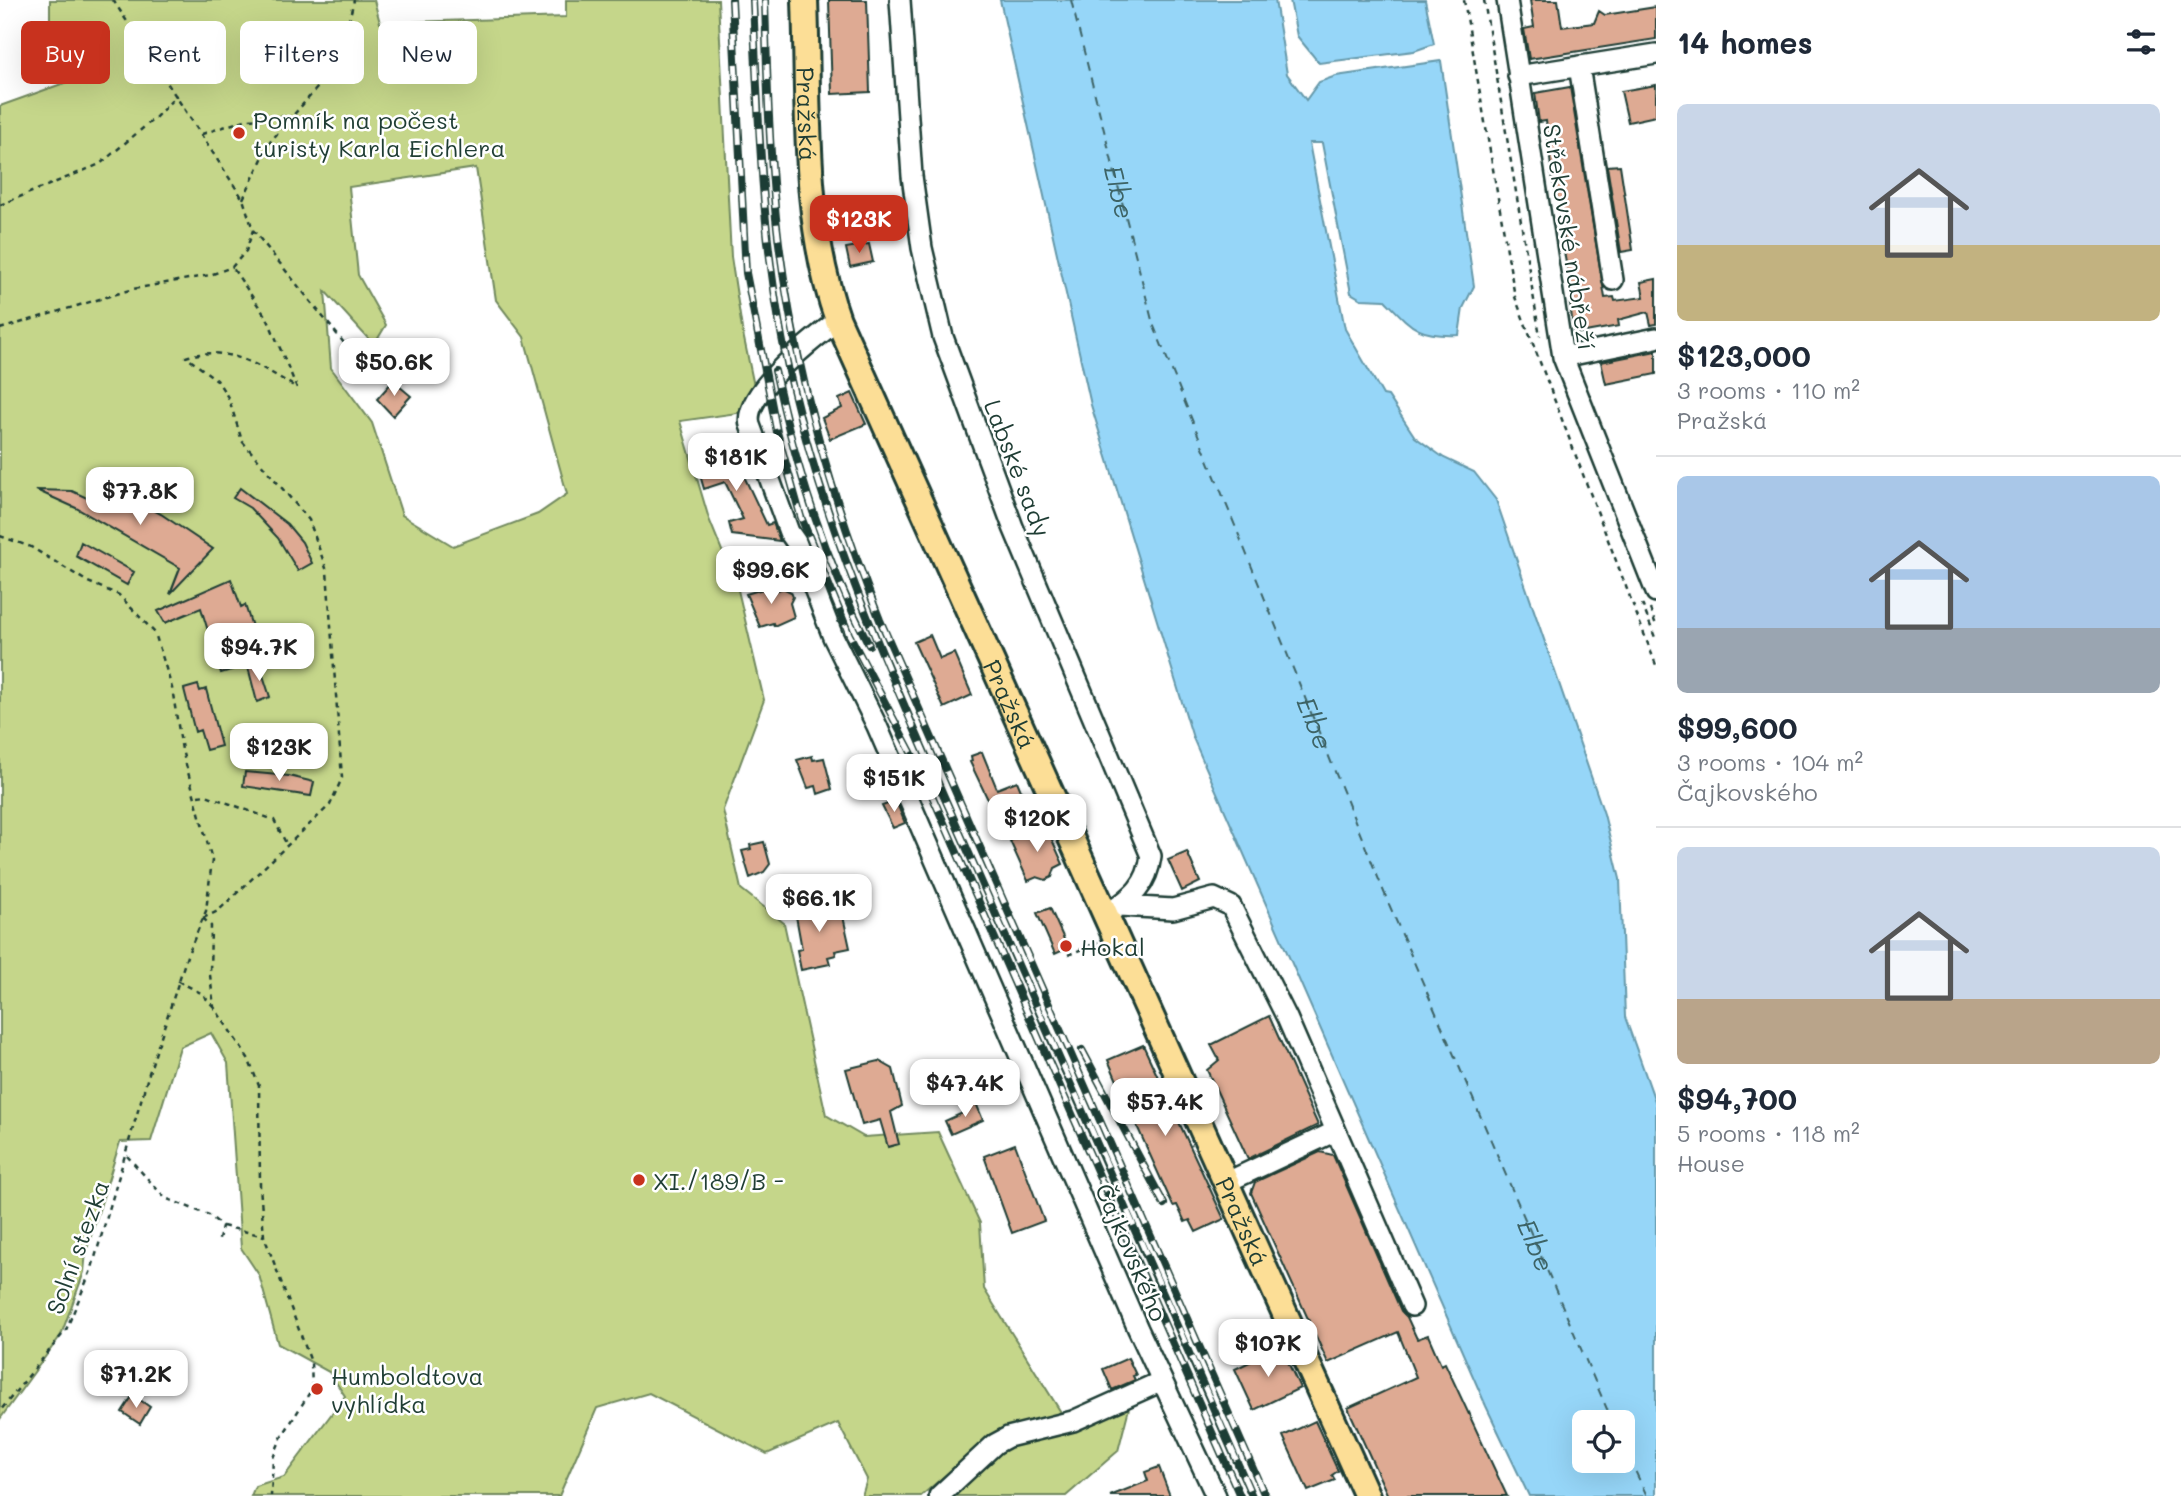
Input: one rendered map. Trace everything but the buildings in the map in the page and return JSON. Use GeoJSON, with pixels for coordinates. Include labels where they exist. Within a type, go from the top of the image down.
{"type":"FeatureCollection","features":[{"type":"Feature","properties":{"kind":"main road","name":"Pražská"},"geometry":{"type":"LineString","coordinates":[[805,0],[815,226],[827,289],[838,320],[1113,919],[1225,1184],[1367,1496]]}},
{"type":"Feature","properties":{"kind":"street","name":"Labské sady"},"geometry":{"type":"LineString","coordinates":[[900,0],[912,176],[922,248],[943,337],[1013,527],[1151,856],[1149,875],[1139,892],[1113,919]]}},
{"type":"Feature","properties":{"kind":"street","name":"Střekovské nábřeží"},"geometry":{"type":"LineString","coordinates":[[1507,0],[1563,357],[1656,592]]}},
{"type":"Feature","properties":{"kind":"street"},"geometry":{"type":"LineString","coordinates":[[1518,76],[1656,54]]}},
{"type":"Feature","properties":{"kind":"street"},"geometry":{"type":"LineString","coordinates":[[1579,66],[1613,280]]}},
{"type":"Feature","properties":{"kind":"street","name":"Čajkovského"},"geometry":{"type":"LineString","coordinates":[[838,320],[806,345],[761,391],[750,408],[750,425],[789,532],[796,542],[833,637],[877,726],[1162,1381],[1216,1496]]}},
{"type":"Feature","properties":{"kind":"street"},"geometry":{"type":"LineString","coordinates":[[1563,357],[1656,338]]}},
{"type":"Feature","properties":{"kind":"street"},"geometry":{"type":"LineString","coordinates":[[1113,919],[1173,909],[1214,898],[1231,906],[1287,1018],[1412,1306]]}},
{"type":"Feature","properties":{"kind":"street"},"geometry":{"type":"LineString","coordinates":[[1225,1184],[1336,1131]]}},
{"type":"Feature","properties":{"kind":"street"},"geometry":{"type":"LineString","coordinates":[[939,1496],[995,1444],[1008,1437],[1073,1421],[1162,1381]]}},
{"type":"Feature","properties":{"kind":"path"},"geometry":{"type":"LineString","coordinates":[[113,0],[243,199],[253,230],[357,359]]}},
{"type":"Feature","properties":{"kind":"path"},"geometry":{"type":"LineString","coordinates":[[243,199],[270,142],[338,64],[354,0]]}},
{"type":"Feature","properties":{"kind":"path"},"geometry":{"type":"LineString","coordinates":[[0,205],[100,164],[155,118],[177,95]]}},
{"type":"Feature","properties":{"kind":"path"},"geometry":{"type":"LineString","coordinates":[[202,134],[248,119],[293,116]]}},
{"type":"Feature","properties":{"kind":"path"},"geometry":{"type":"LineString","coordinates":[[0,329],[133,289],[210,275],[232,267],[246,251],[253,230]]}},
{"type":"Feature","properties":{"kind":"path"},"geometry":{"type":"LineString","coordinates":[[203,918],[218,911],[330,805],[342,778],[327,571],[309,520],[242,441],[229,399],[217,380],[186,357],[202,352],[229,354],[255,363],[297,388],[268,320],[232,267]]}},
{"type":"Feature","properties":{"kind":"path"},"geometry":{"type":"LineString","coordinates":[[0,536],[31,547],[88,582],[119,595],[155,633],[172,688],[182,750],[197,797],[212,860],[203,918]]}},
{"type":"Feature","properties":{"kind":"path"},"geometry":{"type":"LineString","coordinates":[[197,797],[206,795],[274,820],[287,845]]}},
{"type":"Feature","properties":{"kind":"path"},"geometry":{"type":"LineString","coordinates":[[203,918],[211,926],[210,975],[214,1007]]}},
{"type":"Feature","properties":{"kind":"path","name":"Solní stezka"},"geometry":{"type":"LineString","coordinates":[[0,1411],[66,1331],[92,1268],[178,981],[203,918]]}},
{"type":"Feature","properties":{"kind":"path"},"geometry":{"type":"LineString","coordinates":[[1068,955],[1113,919]]}},
{"type":"Feature","properties":{"kind":"path"},"geometry":{"type":"LineString","coordinates":[[178,981],[201,993],[214,1007],[248,1058],[259,1086],[259,1175],[264,1236],[311,1362],[312,1389],[281,1438],[273,1458],[271,1496]]}},
{"type":"Feature","properties":{"kind":"path"},"geometry":{"type":"LineString","coordinates":[[127,1156],[165,1198],[209,1215],[222,1226],[264,1236]]}},
{"type":"Feature","properties":{"kind":"path"},"geometry":{"type":"LineString","coordinates":[[218,1244],[222,1226]]}},
{"type":"Feature","properties":{"kind":"green space"},"geometry":{"type":"Polygon","coordinates":[[[50,0],[374,0],[379,21],[378,84],[477,84],[477,21],[442,21],[566,17],[566,0],[718,0],[731,257],[742,329],[759,410],[680,421],[709,519],[738,590],[764,700],[723,810],[741,889],[784,923],[826,1115],[864,1137],[938,1132],[980,1223],[984,1289],[1062,1414],[997,1431],[921,1496],[862,1496],[867,1479],[838,1423],[767,1454],[649,1393],[597,1408],[559,1496],[251,1496],[255,1486],[284,1477],[345,1396],[329,1372],[278,1344],[259,1275],[241,1248],[228,1063],[211,1033],[180,1047],[151,1141],[120,1142],[86,1252],[84,1272],[61,1335],[0,1419],[0,106],[61,84],[110,84],[110,21],[50,21],[50,0]],[[476,168],[349,187],[358,275],[386,325],[374,345],[325,291],[331,368],[372,423],[402,515],[453,546],[538,514],[567,494],[524,337],[496,300],[476,168]]]}},
{"type":"Feature","properties":{"kind":"green space"},"geometry":{"type":"Polygon","coordinates":[[[1129,1408],[1118,1451],[1066,1496],[948,1496],[1011,1445],[1129,1408]]]}},
{"type":"Feature","properties":{"kind":"water","name":"Elbe"},"geometry":{"type":"Polygon","coordinates":[[[1000,0],[1275,0],[1287,74],[1306,100],[1319,82],[1336,76],[1441,61],[1474,286],[1463,308],[1459,335],[1434,334],[1417,329],[1385,300],[1361,299],[1351,293],[1322,143],[1309,143],[1345,329],[1383,395],[1388,396],[1415,437],[1444,458],[1474,472],[1496,500],[1604,814],[1620,879],[1625,1017],[1656,1104],[1656,1496],[1529,1496],[1486,1406],[1193,738],[1091,405],[1000,0]]]}},
{"type":"Feature","properties":{"kind":"water"},"geometry":{"type":"Polygon","coordinates":[[[1290,0],[1425,0],[1434,44],[1414,51],[1319,63],[1297,36],[1290,0]]]}},
{"type":"Feature","properties":{"kind":"ferry route"},"geometry":{"type":"LineString","coordinates":[[1071,0],[1153,324],[1388,902],[1607,1410]]}},
{"type":"Feature","properties":{"kind":"ferry route"},"geometry":{"type":"LineString","coordinates":[[1635,1471],[1647,1496]]}},
{"type":"Feature","properties":{"kind":"railway"},"geometry":{"type":"LineString","coordinates":[[732,0],[746,273],[777,432],[801,517],[849,634],[923,775],[1240,1496]]}},
{"type":"Feature","properties":{"kind":"railway"},"geometry":{"type":"LineString","coordinates":[[753,0],[764,196],[775,293],[793,389],[829,514],[900,695],[1252,1496]]}},
{"type":"Feature","properties":{"kind":"railway"},"geometry":{"type":"LineString","coordinates":[[765,0],[772,164],[783,270],[791,322],[814,423],[844,522],[880,620],[1265,1496]]}},
{"type":"Feature","properties":{"kind":"railway"},"geometry":{"type":"LineString","coordinates":[[775,371],[792,442],[813,511],[838,579],[869,645]]}},
{"type":"Feature","properties":{"kind":"railway"},"geometry":{"type":"LineString","coordinates":[[1082,1050],[1164,1204]]}},
{"type":"Feature","properties":{"kind":"place","name":"Pomník na počest turisty Karla Eichlera"},"geometry":{"type":"Point","coordinates":[239,133]}},
{"type":"Feature","properties":{"kind":"place","name":"Hokal"},"geometry":{"type":"Point","coordinates":[1066,946]}},
{"type":"Feature","properties":{"kind":"place","name":"XI./189/B -"},"geometry":{"type":"Point","coordinates":[639,1180]}},
{"type":"Feature","properties":{"kind":"place","name":"Humboldtova vyhlídka"},"geometry":{"type":"Point","coordinates":[317,1389]}}]}
